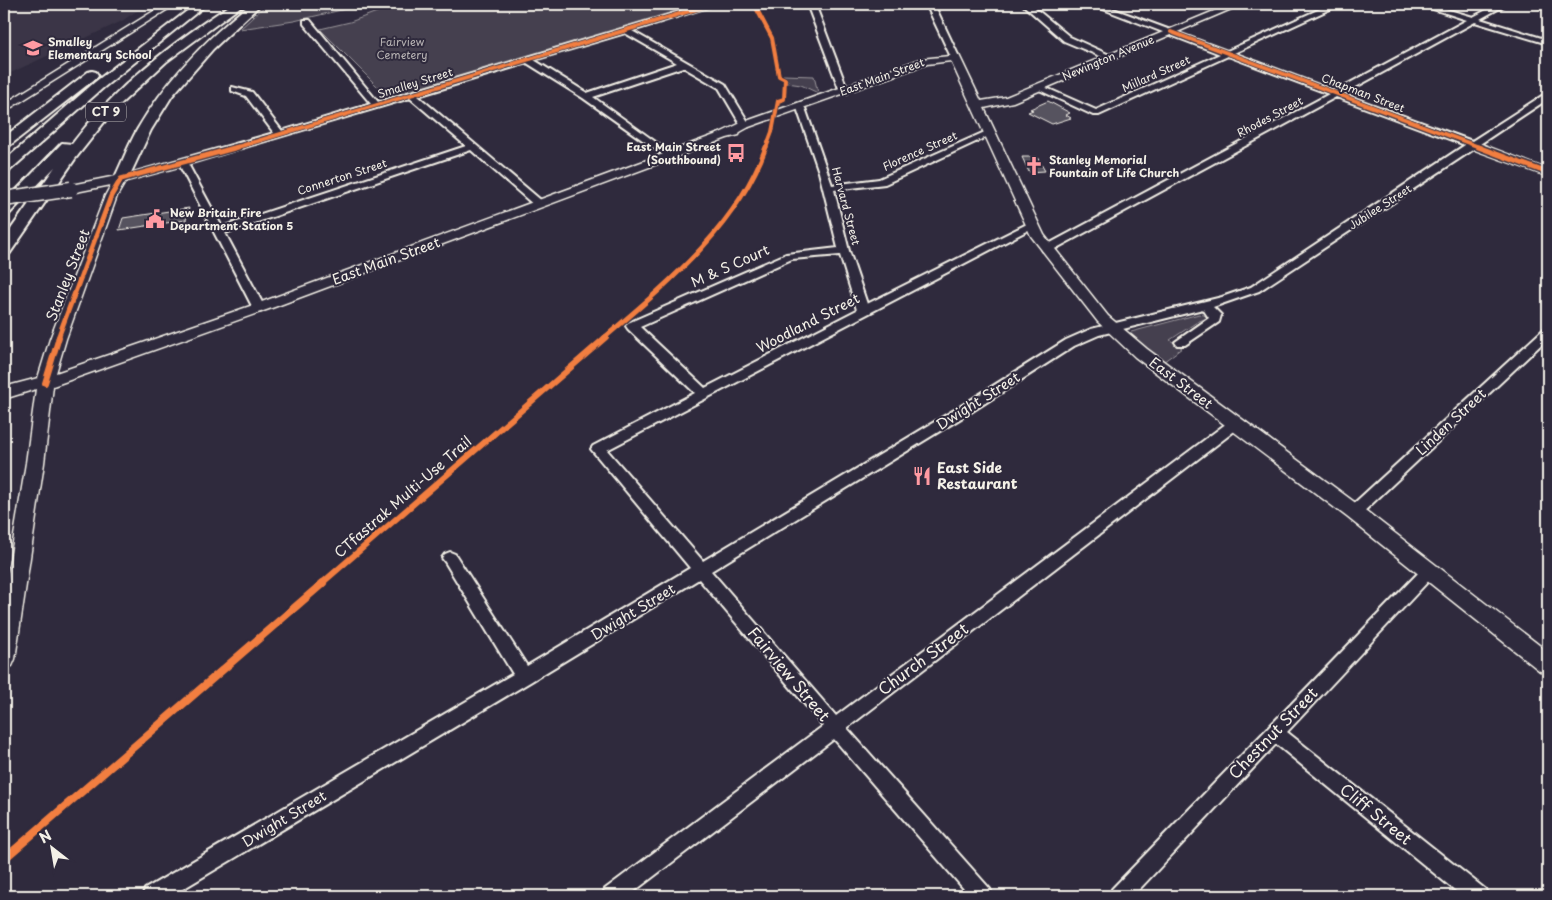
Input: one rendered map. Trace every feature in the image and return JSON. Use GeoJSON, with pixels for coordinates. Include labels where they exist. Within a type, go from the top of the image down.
{"type":"FeatureCollection","features":[{"type":"Feature","properties":{"kind":"highway","name":"CT 9"},"geometry":{"type":"LineString","coordinates":[[4,168],[99,85],[201,4]]}},
{"type":"Feature","properties":{"kind":"highway"},"geometry":{"type":"LineString","coordinates":[[4,143],[100,69],[163,26],[201,4]]}},
{"type":"Feature","properties":{"kind":"highway","name":"CT 9"},"geometry":{"type":"LineString","coordinates":[[4,250],[98,120],[162,60],[239,4]]}},
{"type":"Feature","properties":{"kind":"highway"},"geometry":{"type":"LineString","coordinates":[[122,179],[143,131],[180,77],[220,35],[256,4]]}},
{"type":"Feature","properties":{"kind":"highway"},"geometry":{"type":"LineString","coordinates":[[4,211],[57,155],[98,120]]}},
{"type":"Feature","properties":{"kind":"main road"},"geometry":{"type":"LineString","coordinates":[[4,109],[171,4]]}},
{"type":"Feature","properties":{"kind":"main road","name":"Newington Avenue"},"geometry":{"type":"LineString","coordinates":[[977,105],[1002,103],[1238,4]]}},
{"type":"Feature","properties":{"kind":"main road","name":"East Main Street"},"geometry":{"type":"LineString","coordinates":[[724,135],[735,133],[927,60],[955,57]]}},
{"type":"Feature","properties":{"kind":"main road","name":"East Street"},"geometry":{"type":"LineString","coordinates":[[955,57],[1033,226],[1047,249],[1112,329],[1141,353],[1546,658]]}},
{"type":"Feature","properties":{"kind":"main road","name":"East Main Street"},"geometry":{"type":"LineString","coordinates":[[4,393],[31,384],[45,382],[259,308],[724,135],[745,125],[806,106]]}},
{"type":"Feature","properties":{"kind":"main road"},"geometry":{"type":"LineString","coordinates":[[4,199],[87,188],[122,179]]}},
{"type":"Feature","properties":{"kind":"main road","name":"Stanley Street"},"geometry":{"type":"LineString","coordinates":[[4,659],[35,463],[45,382],[61,330],[112,196],[122,179]]}},
{"type":"Feature","properties":{"kind":"main road","name":"East Main Street"},"geometry":{"type":"LineString","coordinates":[[4,404],[32,392],[45,382]]}},
{"type":"Feature","properties":{"kind":"street","name":"Smalley Street"},"geometry":{"type":"LineString","coordinates":[[122,179],[183,163],[713,4]]}},
{"type":"Feature","properties":{"kind":"street"},"geometry":{"type":"LineString","coordinates":[[811,4],[844,91]]}},
{"type":"Feature","properties":{"kind":"street","name":"East Street"},"geometry":{"type":"LineString","coordinates":[[930,4],[955,57]]}},
{"type":"Feature","properties":{"kind":"street"},"geometry":{"type":"LineString","coordinates":[[1026,4],[1066,39],[1110,57]]}},
{"type":"Feature","properties":{"kind":"street","name":"Chapman Street"},"geometry":{"type":"LineString","coordinates":[[1094,4],[1548,174]]}},
{"type":"Feature","properties":{"kind":"street","name":"Millard Street"},"geometry":{"type":"LineString","coordinates":[[1039,88],[1096,113],[1337,4]]}},
{"type":"Feature","properties":{"kind":"street"},"geometry":{"type":"LineString","coordinates":[[1422,4],[1548,42]]}},
{"type":"Feature","properties":{"kind":"street","name":"Rhodes Street"},"geometry":{"type":"LineString","coordinates":[[1047,249],[1503,4]]}},
{"type":"Feature","properties":{"kind":"street"},"geometry":{"type":"LineString","coordinates":[[1538,4],[1548,7]]}},
{"type":"Feature","properties":{"kind":"street"},"geometry":{"type":"LineString","coordinates":[[307,22],[376,105]]}},
{"type":"Feature","properties":{"kind":"street"},"geometry":{"type":"LineString","coordinates":[[625,30],[722,86],[745,125]]}},
{"type":"Feature","properties":{"kind":"street"},"geometry":{"type":"LineString","coordinates":[[528,60],[586,96],[668,156]]}},
{"type":"Feature","properties":{"kind":"street"},"geometry":{"type":"LineString","coordinates":[[586,96],[683,64]]}},
{"type":"Feature","properties":{"kind":"street"},"geometry":{"type":"LineString","coordinates":[[235,89],[248,94],[280,134]]}},
{"type":"Feature","properties":{"kind":"street"},"geometry":{"type":"LineString","coordinates":[[412,94],[539,204]]}},
{"type":"Feature","properties":{"kind":"street","name":"Jubilee Street"},"geometry":{"type":"LineString","coordinates":[[1112,329],[1206,306],[1255,289],[1548,95]]}},
{"type":"Feature","properties":{"kind":"street","name":"Harvard Street"},"geometry":{"type":"LineString","coordinates":[[806,106],[844,251],[863,311]]}},
{"type":"Feature","properties":{"kind":"street","name":"Florence Street"},"geometry":{"type":"LineString","coordinates":[[828,188],[881,182],[990,133]]}},
{"type":"Feature","properties":{"kind":"street","name":"Connerton Street"},"geometry":{"type":"LineString","coordinates":[[220,231],[472,146]]}},
{"type":"Feature","properties":{"kind":"street"},"geometry":{"type":"LineString","coordinates":[[183,163],[259,308]]}},
{"type":"Feature","properties":{"kind":"street","name":"Woodland Street"},"geometry":{"type":"LineString","coordinates":[[598,449],[863,311],[1033,226]]}},
{"type":"Feature","properties":{"kind":"street","name":"M & S Court"},"geometry":{"type":"LineString","coordinates":[[704,394],[632,326],[790,256],[844,251]]}},
{"type":"Feature","properties":{"kind":"street"},"geometry":{"type":"LineString","coordinates":[[1180,342],[1215,319],[1214,314],[1206,306]]}},
{"type":"Feature","properties":{"kind":"street","name":"Dwight Street"},"geometry":{"type":"LineString","coordinates":[[152,896],[702,570],[966,409],[1063,347],[1091,334],[1112,329]]}},
{"type":"Feature","properties":{"kind":"street","name":"Linden Street"},"geometry":{"type":"LineString","coordinates":[[1354,512],[1548,332]]}},
{"type":"Feature","properties":{"kind":"street","name":"Church Street"},"geometry":{"type":"LineString","coordinates":[[612,896],[834,726],[1236,424]]}},
{"type":"Feature","properties":{"kind":"street","name":"Fairview Street"},"geometry":{"type":"LineString","coordinates":[[598,449],[834,726],[983,896]]}},
{"type":"Feature","properties":{"kind":"street"},"geometry":{"type":"LineString","coordinates":[[450,558],[524,677]]}},
{"type":"Feature","properties":{"kind":"street","name":"Chestnut Street"},"geometry":{"type":"LineString","coordinates":[[1119,896],[1429,571]]}},
{"type":"Feature","properties":{"kind":"street","name":"Cliff Street"},"geometry":{"type":"LineString","coordinates":[[1274,732],[1478,896]]}},
{"type":"Feature","properties":{"kind":"shaded area","name":"Smalley Elementary School"},"geometry":{"type":"Polygon","coordinates":[[[4,4],[147,4],[122,21],[4,76],[4,4]]]}},
{"type":"Feature","properties":{"kind":"green space","name":"Fairview Cemetery"},"geometry":{"type":"Polygon","coordinates":[[[267,4],[367,4],[294,21],[240,29],[267,4]]]}},
{"type":"Feature","properties":{"kind":"green space","name":"Fairview Cemetery"},"geometry":{"type":"Polygon","coordinates":[[[379,4],[699,4],[388,97],[320,29],[350,22],[385,9],[379,4]]]}},
{"type":"Feature","properties":{"kind":"green space"},"geometry":{"type":"Polygon","coordinates":[[[783,75],[814,76],[818,93],[801,85],[787,83],[788,80],[783,75]]]}},
{"type":"Feature","properties":{"kind":"green space"},"geometry":{"type":"Polygon","coordinates":[[[1199,314],[1207,318],[1197,322],[1170,340],[1182,348],[1163,362],[1128,335],[1131,332],[1199,314]]]}},
{"type":"Feature","properties":{"kind":"building"},"geometry":{"type":"Polygon","coordinates":[[[1048,101],[1070,113],[1066,115],[1071,118],[1052,124],[1028,112],[1033,110],[1030,109],[1048,101]]]}},
{"type":"Feature","properties":{"kind":"building"},"geometry":{"type":"Polygon","coordinates":[[[1022,157],[1037,157],[1045,171],[1029,172],[1022,157]]]}},
{"type":"Feature","properties":{"kind":"building","name":"New Britain Fire Department Station 5"},"geometry":{"type":"Polygon","coordinates":[[[189,208],[186,220],[119,230],[123,218],[189,208]]]}},
{"type":"Feature","properties":{"kind":"cycle path"},"geometry":{"type":"LineString","coordinates":[[45,383],[58,339],[111,196],[121,179],[231,149],[713,4]]}},
{"type":"Feature","properties":{"kind":"cycle path","name":"CTfastrak Multi-Use Trail"},"geometry":{"type":"LineString","coordinates":[[4,859],[644,304],[710,238],[730,214],[747,188],[761,161],[772,132],[778,101],[784,99],[785,79],[779,76],[772,38],[754,4]]}},
{"type":"Feature","properties":{"kind":"cycle path"},"geometry":{"type":"LineString","coordinates":[[1171,32],[1548,173]]}},
{"type":"Feature","properties":{"kind":"place","name":"Smalley Elementary School"},"geometry":{"type":"Point","coordinates":[33,48]}},
{"type":"Feature","properties":{"kind":"place","name":"East Main Street (Southbound)"},"geometry":{"type":"Point","coordinates":[736,153]}},
{"type":"Feature","properties":{"kind":"place","name":"Stanley Memorial Fountain of Life Church"},"geometry":{"type":"Point","coordinates":[1034,166]}},
{"type":"Feature","properties":{"kind":"place","name":"New Britain Fire Department Station 5"},"geometry":{"type":"Point","coordinates":[155,219]}},
{"type":"Feature","properties":{"kind":"place","name":"East Side Restaurant"},"geometry":{"type":"Point","coordinates":[922,476]}}]}
